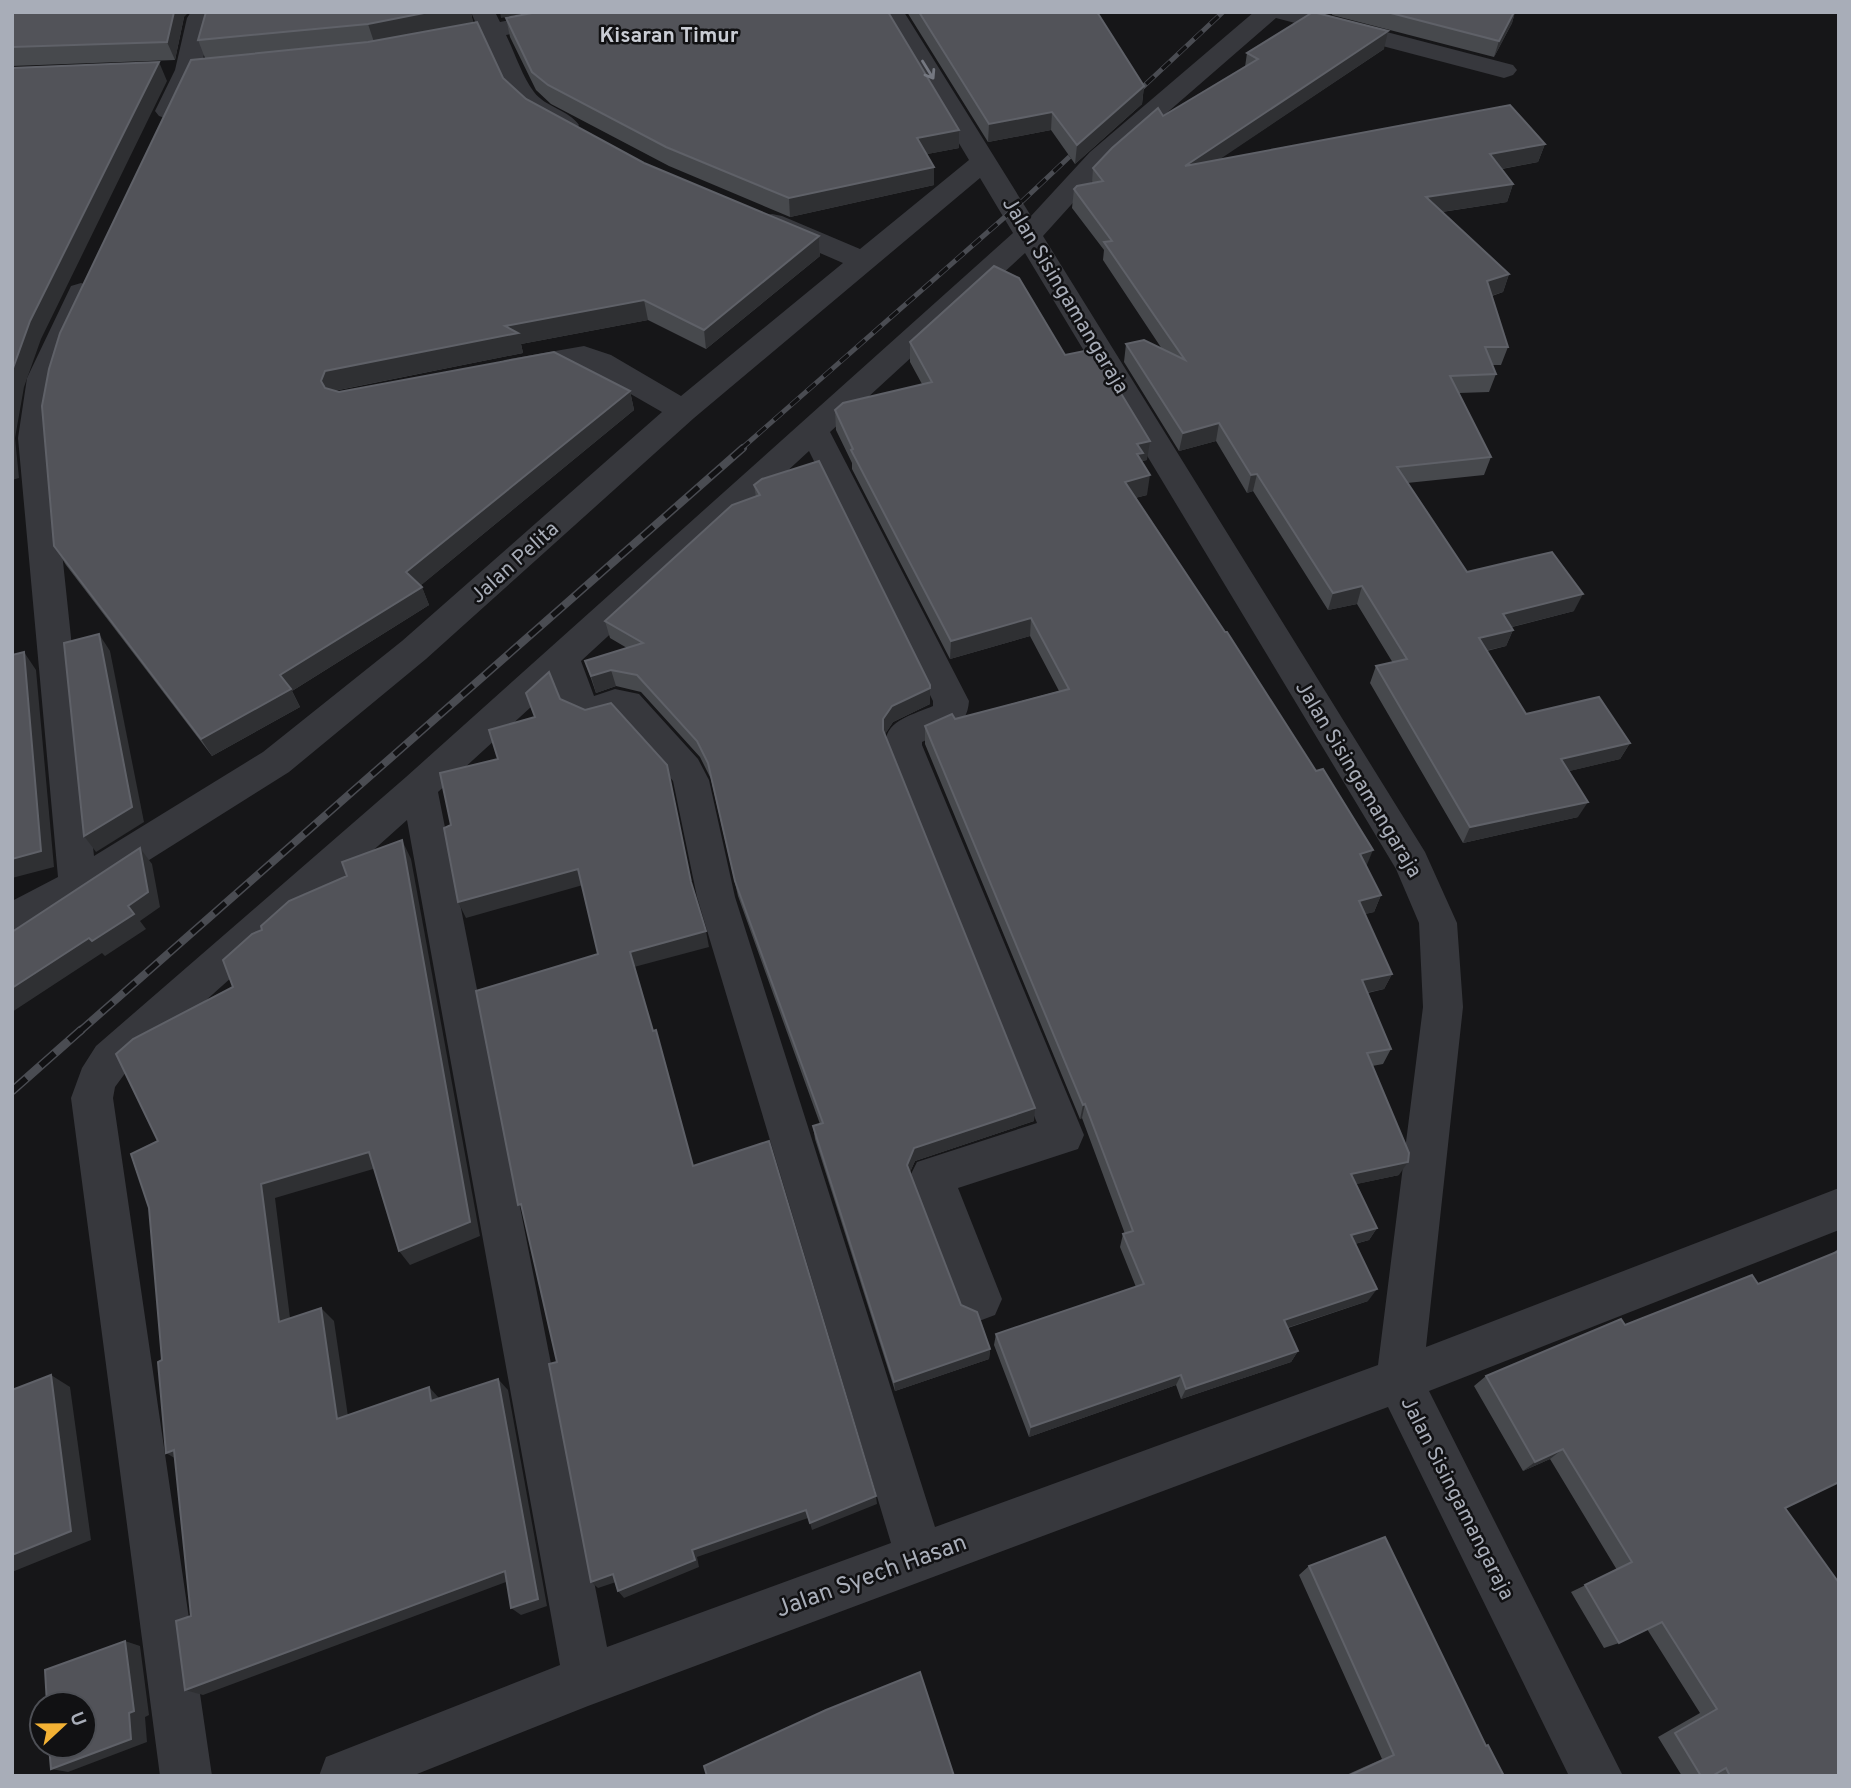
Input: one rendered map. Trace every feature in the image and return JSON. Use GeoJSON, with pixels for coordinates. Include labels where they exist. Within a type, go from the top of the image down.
{"type":"FeatureCollection","features":[{"type":"Feature","properties":{"kind":"street"},"geometry":{"type":"LineString","coordinates":[[158,131],[188,69],[199,18],[203,12]]}},
{"type":"Feature","properties":{"kind":"street"},"geometry":{"type":"LineString","coordinates":[[401,47],[489,22],[587,12]]}},
{"type":"Feature","properties":{"kind":"street","name":"Jalan Sisingamangaraja"},"geometry":{"type":"LineString","coordinates":[[892,12],[1412,863],[1438,923],[1443,1007],[1399,1380],[1597,1776]]}},
{"type":"Feature","properties":{"kind":"street"},"geometry":{"type":"LineString","coordinates":[[186,1776],[92,1098],[93,1085],[111,1059],[419,787],[1029,234],[1099,158],[1269,12]]}},
{"type":"Feature","properties":{"kind":"street"},"geometry":{"type":"LineString","coordinates":[[1280,12],[1504,70]]}},
{"type":"Feature","properties":{"kind":"street"},"geometry":{"type":"LineString","coordinates":[[489,22],[523,96],[541,111],[588,136]]}},
{"type":"Feature","properties":{"kind":"street","name":"Jalan Pelita"},"geometry":{"type":"LineString","coordinates":[[12,920],[78,885],[276,762],[414,650],[683,411],[984,162]]}},
{"type":"Feature","properties":{"kind":"street"},"geometry":{"type":"LineString","coordinates":[[743,210],[865,262]]}},
{"type":"Feature","properties":{"kind":"street"},"geometry":{"type":"LineString","coordinates":[[78,885],[34,438],[42,378],[93,267]]}},
{"type":"Feature","properties":{"kind":"street"},"geometry":{"type":"LineString","coordinates":[[491,372],[570,356],[584,356],[600,362],[683,411]]}},
{"type":"Feature","properties":{"kind":"street"},"geometry":{"type":"LineString","coordinates":[[813,429],[950,701],[950,714],[907,733],[903,738],[904,746],[1063,1135],[932,1176],[979,1299]]}},
{"type":"Feature","properties":{"kind":"street"},"geometry":{"type":"LineString","coordinates":[[562,657],[579,704],[589,711],[615,703],[626,704],[685,769],[694,787],[716,897],[920,1557]]}},
{"type":"Feature","properties":{"kind":"street"},"geometry":{"type":"LineString","coordinates":[[419,787],[588,1680]]}},
{"type":"Feature","properties":{"kind":"street","name":"Jalan Syech Hasan"},"geometry":{"type":"LineString","coordinates":[[345,1776],[588,1680],[1399,1380],[1839,1209]]}},
{"type":"Feature","properties":{"kind":"building"},"geometry":{"type":"Polygon","coordinates":[[[12,12],[174,12],[167,42],[12,47],[12,12]]]}},
{"type":"Feature","properties":{"kind":"building"},"geometry":{"type":"Polygon","coordinates":[[[206,12],[429,12],[368,24],[198,40],[206,12]]]}},
{"type":"Feature","properties":{"kind":"building"},"geometry":{"type":"Polygon","coordinates":[[[537,12],[888,12],[959,130],[917,138],[934,167],[789,198],[666,147],[548,85],[532,72],[506,18],[537,12]]]}},
{"type":"Feature","properties":{"kind":"building"},"geometry":{"type":"Polygon","coordinates":[[[919,12],[1097,12],[1144,86],[1077,145],[1052,112],[989,124],[919,12]]]}},
{"type":"Feature","properties":{"kind":"building"},"geometry":{"type":"Polygon","coordinates":[[[1313,12],[1388,31],[1185,166],[1510,105],[1545,144],[1490,154],[1513,184],[1426,197],[1509,274],[1487,281],[1508,347],[1485,347],[1496,374],[1450,376],[1491,457],[1397,467],[1467,572],[1552,552],[1583,594],[1503,614],[1513,630],[1479,638],[1526,714],[1599,697],[1630,743],[1561,759],[1588,802],[1470,827],[1376,666],[1407,659],[1362,586],[1333,593],[1257,474],[1251,475],[1219,423],[1183,433],[1126,344],[1144,340],[1185,360],[1104,242],[1112,241],[1074,189],[1103,181],[1093,168],[1158,108],[1163,116],[1258,59],[1247,53],[1313,12]]]}},
{"type":"Feature","properties":{"kind":"building"},"geometry":{"type":"Polygon","coordinates":[[[1387,12],[1514,12],[1499,41],[1387,12]]]}},
{"type":"Feature","properties":{"kind":"building"},"geometry":{"type":"Polygon","coordinates":[[[477,22],[503,78],[526,99],[644,163],[819,236],[704,330],[644,300],[505,326],[518,333],[325,371],[321,381],[325,388],[339,392],[554,352],[630,391],[406,572],[422,587],[280,675],[291,689],[201,739],[54,546],[42,406],[60,333],[191,60],[368,42],[477,22]]]}},
{"type":"Feature","properties":{"kind":"building"},"geometry":{"type":"Polygon","coordinates":[[[159,62],[30,321],[12,371],[12,68],[159,62]]]}},
{"type":"Feature","properties":{"kind":"building"},"geometry":{"type":"Polygon","coordinates":[[[994,266],[1019,278],[1065,355],[1094,349],[1150,441],[1137,444],[1143,453],[1137,454],[1150,475],[1125,482],[1227,632],[1316,771],[1323,769],[1373,850],[1360,854],[1381,895],[1359,901],[1392,974],[1362,980],[1391,1049],[1367,1053],[1409,1153],[1408,1162],[1351,1174],[1377,1228],[1351,1235],[1377,1289],[1284,1320],[1298,1351],[1186,1389],[1181,1375],[1031,1427],[996,1334],[1144,1284],[1123,1234],[1133,1231],[1085,1104],[1083,1105],[925,726],[952,714],[955,719],[1069,689],[1031,618],[951,641],[851,450],[853,449],[835,410],[843,403],[932,382],[910,342],[994,266]]]}},
{"type":"Feature","properties":{"kind":"building"},"geometry":{"type":"Polygon","coordinates":[[[819,461],[930,685],[930,688],[892,706],[883,719],[883,730],[1035,1108],[914,1148],[907,1165],[961,1305],[977,1312],[990,1349],[894,1382],[813,1126],[823,1123],[735,881],[708,763],[697,741],[637,675],[611,670],[591,676],[585,661],[643,643],[605,621],[732,505],[760,495],[754,485],[762,479],[819,461]]]}},
{"type":"Feature","properties":{"kind":"building"},"geometry":{"type":"Polygon","coordinates":[[[99,634],[132,807],[84,836],[64,643],[99,634]]]}},
{"type":"Feature","properties":{"kind":"building"},"geometry":{"type":"Polygon","coordinates":[[[24,652],[41,851],[12,859],[12,655],[24,652]]]}},
{"type":"Feature","properties":{"kind":"building"},"geometry":{"type":"Polygon","coordinates":[[[549,672],[560,699],[585,710],[611,703],[667,765],[691,882],[706,931],[630,952],[653,1031],[656,1030],[693,1166],[769,1141],[876,1496],[810,1523],[806,1510],[692,1550],[695,1560],[618,1591],[613,1574],[591,1582],[549,1364],[557,1362],[521,1204],[518,1205],[476,991],[598,954],[578,869],[458,902],[444,828],[451,825],[440,773],[498,759],[489,730],[535,717],[526,693],[549,672]]]}},
{"type":"Feature","properties":{"kind":"building"},"geometry":{"type":"Polygon","coordinates":[[[402,840],[470,1222],[399,1251],[369,1152],[261,1184],[279,1322],[321,1308],[337,1419],[429,1387],[431,1401],[498,1379],[538,1599],[511,1608],[505,1571],[185,1690],[176,1621],[191,1616],[174,1450],[166,1453],[158,1362],[162,1360],[149,1208],[131,1154],[158,1141],[116,1054],[133,1039],[233,987],[223,960],[252,934],[262,930],[261,926],[289,901],[347,876],[342,862],[402,840]]]}},
{"type":"Feature","properties":{"kind":"building"},"geometry":{"type":"Polygon","coordinates":[[[140,848],[148,892],[128,906],[134,914],[92,941],[89,938],[12,988],[12,932],[140,848]]]}},
{"type":"Feature","properties":{"kind":"building"},"geometry":{"type":"Polygon","coordinates":[[[1839,1251],[1839,1482],[1785,1508],[1839,1583],[1839,1776],[1730,1776],[1726,1768],[1712,1776],[1701,1776],[1675,1733],[1717,1709],[1662,1622],[1619,1643],[1585,1585],[1632,1562],[1563,1449],[1535,1462],[1486,1376],[1621,1319],[1625,1325],[1752,1275],[1758,1284],[1839,1251]]]}},
{"type":"Feature","properties":{"kind":"building"},"geometry":{"type":"Polygon","coordinates":[[[51,1375],[71,1531],[12,1555],[12,1390],[51,1375]]]}},
{"type":"Feature","properties":{"kind":"building"},"geometry":{"type":"Polygon","coordinates":[[[1385,1537],[1486,1746],[1488,1745],[1504,1776],[1348,1776],[1394,1755],[1309,1566],[1385,1537]]]}},
{"type":"Feature","properties":{"kind":"building"},"geometry":{"type":"Polygon","coordinates":[[[125,1641],[134,1711],[129,1713],[131,1739],[98,1751],[98,1690],[46,1690],[45,1670],[125,1641]]]}},
{"type":"Feature","properties":{"kind":"building"},"geometry":{"type":"Polygon","coordinates":[[[920,1672],[954,1776],[707,1776],[704,1766],[826,1710],[920,1672]]]}},
{"type":"Feature","properties":{"kind":"building"},"geometry":{"type":"Polygon","coordinates":[[[50,1760],[75,1760],[51,1769],[50,1760]]]}},
{"type":"Feature","properties":{"kind":"railway"},"geometry":{"type":"LineString","coordinates":[[1130,99],[1223,12]]}},
{"type":"Feature","properties":{"kind":"railway"},"geometry":{"type":"LineString","coordinates":[[741,449],[1014,209],[1084,143]]}},
{"type":"Feature","properties":{"kind":"railway"},"geometry":{"type":"LineString","coordinates":[[79,1032],[743,448]]}},
{"type":"Feature","properties":{"kind":"railway"},"geometry":{"type":"LineString","coordinates":[[12,1091],[81,1030]]}},
{"type":"Feature","properties":{"kind":"district","name":"Kisaran Timur"},"geometry":{"type":"Point","coordinates":[669,35]}}]}
